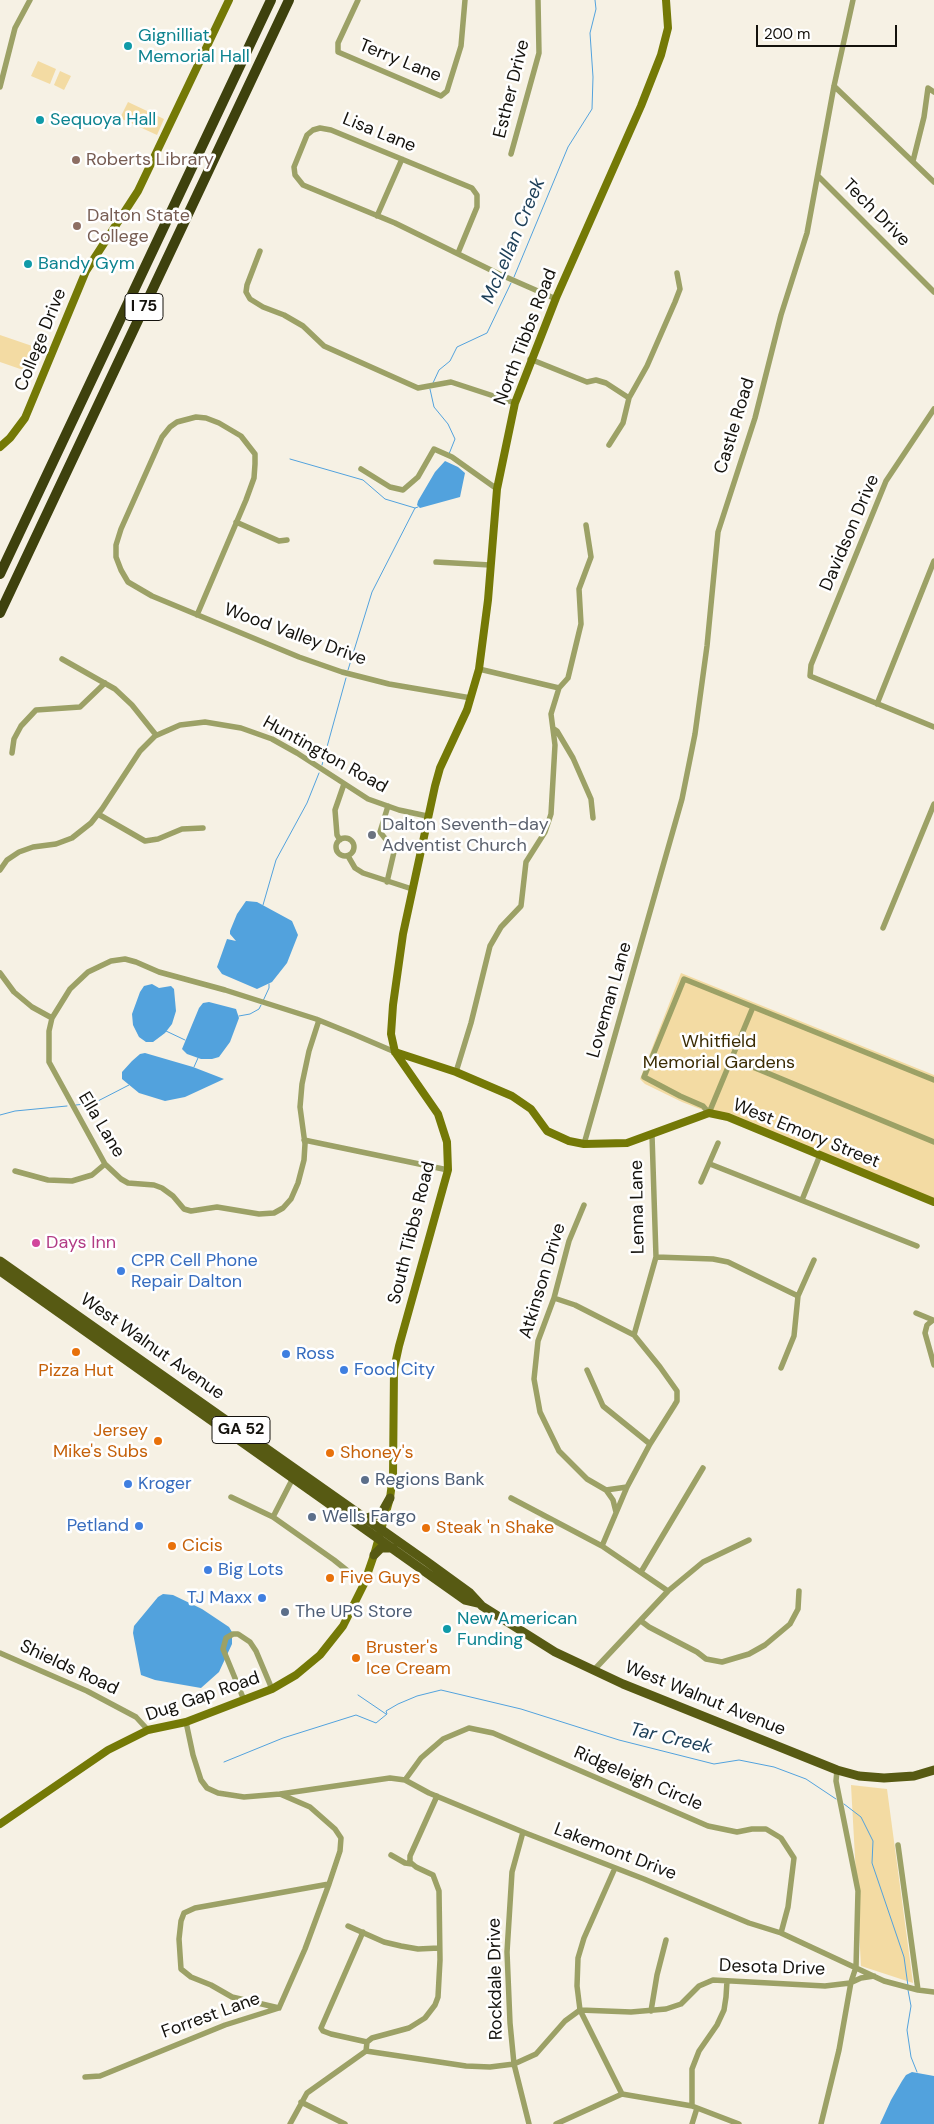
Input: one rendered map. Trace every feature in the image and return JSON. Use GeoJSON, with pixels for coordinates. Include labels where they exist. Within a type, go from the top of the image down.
{"type":"FeatureCollection","features":[{"type":"Feature","properties":{"kind":"highway","name":"I 75"},"geometry":{"type":"LineString","coordinates":[[0,574],[271,0]]}},
{"type":"Feature","properties":{"kind":"highway","name":"I 75"},"geometry":{"type":"LineString","coordinates":[[0,613],[289,0]]}},
{"type":"Feature","properties":{"kind":"main road","name":"West Walnut Avenue"},"geometry":{"type":"LineString","coordinates":[[0,1261],[26,1283],[293,1478],[470,1592],[478,1603]]}},
{"type":"Feature","properties":{"kind":"main road","name":"West Walnut Avenue"},"geometry":{"type":"LineString","coordinates":[[0,1271],[26,1283],[366,1518],[393,1548],[466,1600],[478,1603],[536,1642],[593,1671],[837,1770],[859,1776],[884,1778],[904,1777],[934,1770]]}},
{"type":"Feature","properties":{"kind":"main road"},"geometry":{"type":"LineString","coordinates":[[366,1518],[381,1514],[390,1498]]}},
{"type":"Feature","properties":{"kind":"main road"},"geometry":{"type":"LineString","coordinates":[[374,1555],[381,1548],[393,1548]]}},
{"type":"Feature","properties":{"kind":"street"},"geometry":{"type":"LineString","coordinates":[[0,87],[15,28],[30,0]]}},
{"type":"Feature","properties":{"kind":"street","name":"College Drive"},"geometry":{"type":"LineString","coordinates":[[0,448],[25,418],[86,270],[138,191],[230,0]]}},
{"type":"Feature","properties":{"kind":"street","name":"Terry Lane"},"geometry":{"type":"LineString","coordinates":[[358,0],[338,43],[338,52],[441,96],[447,91],[461,46],[465,0]]}},
{"type":"Feature","properties":{"kind":"street","name":"Esther Drive"},"geometry":{"type":"LineString","coordinates":[[511,154],[539,53],[538,0]]}},
{"type":"Feature","properties":{"kind":"street","name":"Castle Road"},"geometry":{"type":"LineString","coordinates":[[664,864],[682,799],[695,734],[710,622],[718,532],[755,418],[781,315],[807,233],[834,86],[853,0]]}},
{"type":"Feature","properties":{"kind":"street","name":"North Tibbs Road"},"geometry":{"type":"LineString","coordinates":[[471,698],[479,670],[488,600],[497,489],[514,403],[530,359],[641,106],[661,55],[668,28],[664,1]]}},
{"type":"Feature","properties":{"kind":"street"},"geometry":{"type":"LineString","coordinates":[[834,86],[934,182]]}},
{"type":"Feature","properties":{"kind":"street"},"geometry":{"type":"LineString","coordinates":[[913,161],[924,117],[928,88],[934,92]]}},
{"type":"Feature","properties":{"kind":"street","name":"Lisa Lane"},"geometry":{"type":"LineString","coordinates":[[458,253],[477,207],[477,195],[472,188],[331,130],[320,128],[313,130],[308,135],[294,167],[294,176],[303,185],[377,216],[556,299]]}},
{"type":"Feature","properties":{"kind":"street"},"geometry":{"type":"LineString","coordinates":[[377,216],[402,159]]}},
{"type":"Feature","properties":{"kind":"street","name":"Tech Drive"},"geometry":{"type":"LineString","coordinates":[[818,176],[934,292]]}},
{"type":"Feature","properties":{"kind":"street"},"geometry":{"type":"LineString","coordinates":[[260,251],[247,285],[246,292],[250,299],[303,326],[324,346],[418,388],[451,382],[514,403]]}},
{"type":"Feature","properties":{"kind":"street"},"geometry":{"type":"LineString","coordinates":[[609,445],[623,423],[628,398],[647,366],[675,302],[680,289],[677,273]]}},
{"type":"Feature","properties":{"kind":"street"},"geometry":{"type":"LineString","coordinates":[[530,359],[587,382],[596,380],[606,383],[628,398]]}},
{"type":"Feature","properties":{"kind":"street","name":"Davidson Drive"},"geometry":{"type":"LineString","coordinates":[[876,704],[810,676],[811,665],[886,481],[934,409]]}},
{"type":"Feature","properties":{"kind":"street","name":"Wood Valley Drive"},"geometry":{"type":"LineString","coordinates":[[197,614],[254,478],[255,454],[241,436],[219,423],[206,418],[196,417],[177,422],[162,437],[121,529],[116,545],[116,557],[128,582],[137,589],[299,657],[342,672],[397,686],[471,698]]}},
{"type":"Feature","properties":{"kind":"street"},"geometry":{"type":"LineString","coordinates":[[361,469],[390,487],[403,490],[418,477],[434,449],[452,457],[497,489]]}},
{"type":"Feature","properties":{"kind":"street"},"geometry":{"type":"LineString","coordinates":[[236,522],[278,541],[287,540]]}},
{"type":"Feature","properties":{"kind":"street"},"geometry":{"type":"LineString","coordinates":[[456,1072],[490,946],[501,927],[521,906],[526,862],[546,832],[554,780],[554,729],[551,714],[559,688],[568,678],[581,624],[579,589],[591,557],[586,525]]}},
{"type":"Feature","properties":{"kind":"street"},"geometry":{"type":"LineString","coordinates":[[934,561],[876,704],[934,727]]}},
{"type":"Feature","properties":{"kind":"street"},"geometry":{"type":"LineString","coordinates":[[436,562],[490,565]]}},
{"type":"Feature","properties":{"kind":"street"},"geometry":{"type":"LineString","coordinates":[[62,659],[105,683],[132,705],[156,735]]}},
{"type":"Feature","properties":{"kind":"street"},"geometry":{"type":"LineString","coordinates":[[479,670],[559,688]]}},
{"type":"Feature","properties":{"kind":"street"},"geometry":{"type":"LineString","coordinates":[[12,753],[14,739],[20,726],[36,710],[80,707],[105,683]]}},
{"type":"Feature","properties":{"kind":"street","name":"South Tibbs Road"},"geometry":{"type":"LineString","coordinates":[[380,1534],[390,1498],[393,1476],[392,1408],[396,1362],[412,1297],[448,1170],[447,1142],[438,1114],[395,1052],[391,1034],[393,1005],[412,889],[427,816],[440,768],[471,698]]}},
{"type":"Feature","properties":{"kind":"street","name":"Huntington Road"},"geometry":{"type":"LineString","coordinates":[[0,870],[7,860],[19,852],[33,847],[56,844],[72,838],[98,814],[140,751],[156,735],[180,725],[205,722],[241,728],[272,739],[368,799],[427,816]]}},
{"type":"Feature","properties":{"kind":"street"},"geometry":{"type":"LineString","coordinates":[[554,729],[573,758],[591,798],[593,818]]}},
{"type":"Feature","properties":{"kind":"street"},"geometry":{"type":"LineString","coordinates":[[340,840],[337,834],[335,810],[344,784]]}},
{"type":"Feature","properties":{"kind":"street"},"geometry":{"type":"LineString","coordinates":[[883,928],[934,804]]}},
{"type":"Feature","properties":{"kind":"street"},"geometry":{"type":"LineString","coordinates":[[387,882],[394,852],[380,832],[388,806]]}},
{"type":"Feature","properties":{"kind":"street"},"geometry":{"type":"LineString","coordinates":[[98,814],[145,841],[158,839],[182,829],[203,828]]}},
{"type":"Feature","properties":{"kind":"street"},"geometry":{"type":"LineString","coordinates":[[348,839],[353,843],[354,849],[348,856],[342,856],[337,853],[336,845],[340,840],[348,839]]}},
{"type":"Feature","properties":{"kind":"street"},"geometry":{"type":"LineString","coordinates":[[348,856],[354,868],[363,873],[412,889]]}},
{"type":"Feature","properties":{"kind":"street","name":"Loveman Lane"},"geometry":{"type":"LineString","coordinates":[[584,1144],[664,864]]}},
{"type":"Feature","properties":{"kind":"street","name":"Ella Lane"},"geometry":{"type":"LineString","coordinates":[[319,1020],[309,1051],[302,1084],[300,1107],[304,1140],[304,1160],[298,1183],[290,1199],[284,1208],[274,1213],[259,1214],[217,1207],[190,1211],[184,1209],[173,1196],[162,1188],[154,1185],[128,1183],[105,1164],[49,1062],[49,1031],[52,1018],[70,989],[88,972],[111,961],[125,959],[159,972],[319,1020],[395,1052]]}},
{"type":"Feature","properties":{"kind":"street"},"geometry":{"type":"LineString","coordinates":[[0,973],[14,992],[52,1018]]}},
{"type":"Feature","properties":{"kind":"street"},"geometry":{"type":"LineString","coordinates":[[753,1007],[709,1113],[703,1106],[644,1077],[684,979],[934,1080]]}},
{"type":"Feature","properties":{"kind":"street","name":"West Emory Street"},"geometry":{"type":"LineString","coordinates":[[395,1052],[456,1072],[512,1096],[531,1109],[547,1131],[569,1141],[584,1144],[627,1143],[652,1135],[692,1117],[709,1113],[728,1117],[934,1202]]}},
{"type":"Feature","properties":{"kind":"street"},"geometry":{"type":"LineString","coordinates":[[731,1058],[934,1142]]}},
{"type":"Feature","properties":{"kind":"street","name":"Lenna Lane"},"geometry":{"type":"LineString","coordinates":[[634,1335],[656,1257],[652,1135]]}},
{"type":"Feature","properties":{"kind":"street"},"geometry":{"type":"LineString","coordinates":[[304,1140],[448,1170]]}},
{"type":"Feature","properties":{"kind":"street"},"geometry":{"type":"LineString","coordinates":[[702,1182],[718,1143]]}},
{"type":"Feature","properties":{"kind":"street"},"geometry":{"type":"LineString","coordinates":[[802,1200],[820,1155]]}},
{"type":"Feature","properties":{"kind":"street"},"geometry":{"type":"LineString","coordinates":[[15,1171],[48,1180],[72,1181],[92,1175],[105,1164]]}},
{"type":"Feature","properties":{"kind":"street"},"geometry":{"type":"LineString","coordinates":[[710,1164],[917,1246]]}},
{"type":"Feature","properties":{"kind":"street","name":"Atkinson Drive"},"geometry":{"type":"LineString","coordinates":[[584,1205],[569,1241],[554,1298],[538,1341],[534,1379],[540,1412],[559,1451],[587,1479],[606,1490]]}},
{"type":"Feature","properties":{"kind":"street"},"geometry":{"type":"LineString","coordinates":[[656,1257],[712,1259],[728,1262],[798,1296]]}},
{"type":"Feature","properties":{"kind":"street"},"geometry":{"type":"LineString","coordinates":[[781,1368],[794,1336],[798,1296],[814,1260]]}},
{"type":"Feature","properties":{"kind":"street"},"geometry":{"type":"LineString","coordinates":[[554,1298],[582,1308],[634,1335],[677,1391],[677,1401],[650,1444],[627,1487],[602,1546]]}},
{"type":"Feature","properties":{"kind":"street"},"geometry":{"type":"LineString","coordinates":[[916,1313],[933,1320],[927,1325],[925,1333],[934,1365]]}},
{"type":"Feature","properties":{"kind":"street"},"geometry":{"type":"LineString","coordinates":[[587,1370],[603,1406],[650,1444]]}},
{"type":"Feature","properties":{"kind":"street"},"geometry":{"type":"LineString","coordinates":[[641,1572],[703,1468]]}},
{"type":"Feature","properties":{"kind":"street"},"geometry":{"type":"LineString","coordinates":[[272,1517],[293,1478]]}},
{"type":"Feature","properties":{"kind":"street"},"geometry":{"type":"LineString","coordinates":[[616,1513],[613,1500],[606,1490],[627,1487]]}},
{"type":"Feature","properties":{"kind":"street"},"geometry":{"type":"LineString","coordinates":[[231,1497],[272,1517],[334,1560],[364,1584]]}},
{"type":"Feature","properties":{"kind":"street"},"geometry":{"type":"LineString","coordinates":[[511,1498],[602,1546],[668,1591]]}},
{"type":"Feature","properties":{"kind":"street","name":"Dug Gap Road"},"geometry":{"type":"LineString","coordinates":[[1,1823],[108,1750],[148,1730],[186,1722],[272,1689],[296,1675],[320,1654],[343,1626],[364,1584],[380,1534]]}},
{"type":"Feature","properties":{"kind":"street"},"geometry":{"type":"LineString","coordinates":[[593,1671],[668,1591],[703,1562],[749,1540]]}},
{"type":"Feature","properties":{"kind":"street"},"geometry":{"type":"LineString","coordinates":[[641,1621],[697,1652],[706,1659],[722,1662],[749,1654],[765,1645],[790,1624],[796,1616],[798,1609],[799,1591]]}},
{"type":"Feature","properties":{"kind":"street"},"geometry":{"type":"LineString","coordinates":[[244,1700],[223,1649],[226,1638],[233,1634],[238,1634],[250,1642],[256,1651],[272,1689]]}},
{"type":"Feature","properties":{"kind":"street","name":"Shields Road"},"geometry":{"type":"LineString","coordinates":[[0,1653],[112,1704],[136,1717],[148,1730]]}},
{"type":"Feature","properties":{"kind":"street","name":"Lakemont Drive"},"geometry":{"type":"LineString","coordinates":[[186,1722],[193,1756],[201,1780],[207,1788],[218,1793],[244,1797],[280,1794],[390,1778],[405,1780],[437,1796],[524,1832],[749,1923],[781,1933],[884,1981],[934,1992]]}},
{"type":"Feature","properties":{"kind":"street","name":"Ridgeleigh Circle"},"geometry":{"type":"LineString","coordinates":[[405,1780],[421,1758],[443,1739],[469,1728],[493,1733],[708,1826],[737,1832],[766,1829],[781,1838],[794,1858],[788,1907],[781,1933]]}},
{"type":"Feature","properties":{"kind":"street"},"geometry":{"type":"LineString","coordinates":[[821,2124],[839,2050],[850,1984],[856,1967],[858,1890],[836,1781],[837,1770]]}},
{"type":"Feature","properties":{"kind":"street","name":"Forrest Lane"},"geometry":{"type":"LineString","coordinates":[[84,2077],[100,2076],[224,2025],[279,2008],[305,1950],[340,1851],[341,1838],[335,1828],[310,1807],[280,1794]]}},
{"type":"Feature","properties":{"kind":"street"},"geometry":{"type":"LineString","coordinates":[[412,1864],[410,1856],[437,1796]]}},
{"type":"Feature","properties":{"kind":"street","name":"Rockdale Drive"},"geometry":{"type":"LineString","coordinates":[[524,1832],[512,1872],[507,1952],[514,2064],[529,2124]]}},
{"type":"Feature","properties":{"kind":"street"},"geometry":{"type":"LineString","coordinates":[[898,1845],[918,1990]]}},
{"type":"Feature","properties":{"kind":"street"},"geometry":{"type":"LineString","coordinates":[[366,2051],[367,2042],[372,2038],[409,2028],[425,2018],[435,2005],[438,1997],[439,1891],[437,1882],[433,1876],[391,1855]]}},
{"type":"Feature","properties":{"kind":"street"},"geometry":{"type":"LineString","coordinates":[[615,1868],[584,1938],[578,1958],[577,1986],[580,2010],[622,2094]]}},
{"type":"Feature","properties":{"kind":"street"},"geometry":{"type":"LineString","coordinates":[[279,2008],[232,1997],[211,1985],[191,1977],[181,1969],[179,1939],[181,1921],[184,1914],[195,1908],[329,1884]]}},
{"type":"Feature","properties":{"kind":"street"},"geometry":{"type":"LineString","coordinates":[[348,1926],[384,1942],[418,1949],[439,1948]]}},
{"type":"Feature","properties":{"kind":"street"},"geometry":{"type":"LineString","coordinates":[[363,1932],[321,2028],[323,2031],[331,2034],[367,2042]]}},
{"type":"Feature","properties":{"kind":"street"},"geometry":{"type":"LineString","coordinates":[[651,2011],[657,1975],[666,1940]]}},
{"type":"Feature","properties":{"kind":"street","name":"Desota Drive"},"geometry":{"type":"LineString","coordinates":[[580,2010],[651,2011],[666,2009],[681,2004],[705,1982],[713,1980],[825,1986],[850,1984],[861,1978],[874,1976]]}},
{"type":"Feature","properties":{"kind":"street"},"geometry":{"type":"LineString","coordinates":[[692,2124],[694,2107],[692,2069],[700,2051],[724,2010],[727,1981]]}},
{"type":"Feature","properties":{"kind":"street"},"geometry":{"type":"LineString","coordinates":[[290,2124],[301,2102],[311,2089],[366,2051],[466,2066],[490,2067],[514,2064],[536,2054],[565,2021],[580,2010]]}},
{"type":"Feature","properties":{"kind":"street"},"geometry":{"type":"LineString","coordinates":[[558,2123],[622,2094],[694,2107],[739,2124]]}},
{"type":"Feature","properties":{"kind":"street"},"geometry":{"type":"LineString","coordinates":[[301,2102],[345,2124]]}},
{"type":"Feature","properties":{"kind":"green space"},"geometry":{"type":"Polygon","coordinates":[[[38,61],[56,69],[50,84],[31,76],[38,61]]]}},
{"type":"Feature","properties":{"kind":"green space"},"geometry":{"type":"Polygon","coordinates":[[[60,71],[71,76],[64,90],[54,85],[60,71]]]}},
{"type":"Feature","properties":{"kind":"green space"},"geometry":{"type":"Polygon","coordinates":[[[128,102],[164,119],[157,135],[120,118],[128,102]]]}},
{"type":"Feature","properties":{"kind":"green space"},"geometry":{"type":"Polygon","coordinates":[[[0,335],[38,348],[29,372],[0,362],[0,335]]]}},
{"type":"Feature","properties":{"kind":"green space","name":"Whitfield Memorial Gardens"},"geometry":{"type":"Polygon","coordinates":[[[681,973],[934,1075],[934,1199],[682,1102],[645,1084],[640,1079],[681,973]]]}},
{"type":"Feature","properties":{"kind":"green space"},"geometry":{"type":"Polygon","coordinates":[[[851,1785],[887,1789],[913,1983],[861,1966],[851,1785]]]}},
{"type":"Feature","properties":{"kind":"water"},"geometry":{"type":"Polygon","coordinates":[[[445,461],[458,467],[465,473],[460,497],[420,508],[417,505],[418,501],[435,472],[445,461]]]}},
{"type":"Feature","properties":{"kind":"water"},"geometry":{"type":"Polygon","coordinates":[[[246,901],[257,902],[292,921],[298,935],[287,963],[272,982],[257,989],[222,974],[217,967],[227,939],[236,941],[230,934],[230,931],[237,914],[246,901]]]}},
{"type":"Feature","properties":{"kind":"water"},"geometry":{"type":"Polygon","coordinates":[[[152,984],[159,988],[171,986],[174,989],[176,1011],[172,1024],[165,1033],[153,1042],[146,1042],[139,1037],[133,1025],[132,1014],[144,986],[152,984]]]}},
{"type":"Feature","properties":{"kind":"water"},"geometry":{"type":"Polygon","coordinates":[[[209,1002],[236,1009],[239,1018],[230,1042],[219,1057],[201,1059],[187,1054],[182,1049],[199,1008],[203,1003],[209,1002]]]}},
{"type":"Feature","properties":{"kind":"water"},"geometry":{"type":"Polygon","coordinates":[[[145,1053],[193,1067],[224,1079],[185,1097],[165,1101],[139,1093],[122,1079],[122,1072],[140,1054],[145,1053]]]}},
{"type":"Feature","properties":{"kind":"water"},"geometry":{"type":"Polygon","coordinates":[[[163,1594],[173,1595],[202,1609],[229,1627],[232,1632],[232,1644],[219,1672],[201,1688],[155,1680],[141,1675],[133,1633],[134,1626],[158,1597],[163,1594]]]}},
{"type":"Feature","properties":{"kind":"water"},"geometry":{"type":"Polygon","coordinates":[[[912,2072],[934,2076],[934,2124],[880,2124],[902,2081],[906,2075],[912,2072]]]}},
{"type":"Feature","properties":{"kind":"waterway","name":"McLellan Creek"},"geometry":{"type":"LineString","coordinates":[[514,277],[568,147],[592,109],[593,77],[590,33],[596,9],[595,0]]}},
{"type":"Feature","properties":{"kind":"waterway","name":"McLellan Creek"},"geometry":{"type":"LineString","coordinates":[[433,383],[439,370],[450,361],[457,347],[487,333],[511,283]]}},
{"type":"Feature","properties":{"kind":"waterway","name":"McLellan Creek"},"geometry":{"type":"LineString","coordinates":[[430,389],[434,407],[448,424],[455,439],[449,454]]}},
{"type":"Feature","properties":{"kind":"waterway"},"geometry":{"type":"LineString","coordinates":[[290,459],[363,480],[385,499],[415,508]]}},
{"type":"Feature","properties":{"kind":"waterway","name":"McLellan Creek"},"geometry":{"type":"LineString","coordinates":[[348,670],[372,592],[415,508],[418,507]]}},
{"type":"Feature","properties":{"kind":"waterway","name":"McLellan Creek"},"geometry":{"type":"LineString","coordinates":[[322,765],[346,678]]}},
{"type":"Feature","properties":{"kind":"waterway","name":"McLellan Creek"},"geometry":{"type":"LineString","coordinates":[[263,905],[276,860],[307,803],[319,773]]}},
{"type":"Feature","properties":{"kind":"waterway","name":"McLellan Creek"},"geometry":{"type":"LineString","coordinates":[[263,1001],[269,984]]}},
{"type":"Feature","properties":{"kind":"waterway","name":"McLellan Creek"},"geometry":{"type":"LineString","coordinates":[[239,1016],[250,1014],[259,1009],[261,1005]]}},
{"type":"Feature","properties":{"kind":"waterway"},"geometry":{"type":"LineString","coordinates":[[166,1031],[185,1040]]}},
{"type":"Feature","properties":{"kind":"waterway","name":"McLellan Creek"},"geometry":{"type":"LineString","coordinates":[[194,1067],[198,1058]]}},
{"type":"Feature","properties":{"kind":"waterway","name":"McLellan Creek"},"geometry":{"type":"LineString","coordinates":[[76,1105],[94,1103],[129,1085]]}},
{"type":"Feature","properties":{"kind":"waterway","name":"McLellan Creek"},"geometry":{"type":"LineString","coordinates":[[0,1115],[15,1111],[67,1106]]}},
{"type":"Feature","properties":{"kind":"waterway","name":"Tar Creek"},"geometry":{"type":"LineString","coordinates":[[224,1762],[283,1738],[356,1715],[376,1723],[387,1714],[386,1711],[398,1704],[417,1696],[441,1690],[521,1709],[619,1740],[714,1764],[739,1760],[774,1767],[806,1779],[836,1799]]}},
{"type":"Feature","properties":{"kind":"waterway"},"geometry":{"type":"LineString","coordinates":[[358,1695],[386,1714]]}},
{"type":"Feature","properties":{"kind":"waterway","name":"Tar Creek"},"geometry":{"type":"LineString","coordinates":[[844,1804],[861,1817],[873,1841],[872,1863],[904,1957],[908,1986]]}},
{"type":"Feature","properties":{"kind":"waterway","name":"Tar Creek"},"geometry":{"type":"LineString","coordinates":[[908,1990],[911,2006],[907,2030],[911,2057],[917,2072]]}},
{"type":"Feature","properties":{"kind":"place","name":"Gignilliat Memorial Hall"},"geometry":{"type":"Point","coordinates":[128,46]}},
{"type":"Feature","properties":{"kind":"place","name":"Sequoya Hall"},"geometry":{"type":"Point","coordinates":[40,120]}},
{"type":"Feature","properties":{"kind":"place","name":"Roberts Library"},"geometry":{"type":"Point","coordinates":[76,160]}},
{"type":"Feature","properties":{"kind":"place","name":"Dalton State College"},"geometry":{"type":"Point","coordinates":[77,226]}},
{"type":"Feature","properties":{"kind":"place","name":"Bandy Gym"},"geometry":{"type":"Point","coordinates":[28,264]}},
{"type":"Feature","properties":{"kind":"place","name":"Dalton Seventh-day Adventist Church"},"geometry":{"type":"Point","coordinates":[372,835]}},
{"type":"Feature","properties":{"kind":"place","name":"Days Inn"},"geometry":{"type":"Point","coordinates":[36,1243]}},
{"type":"Feature","properties":{"kind":"place","name":"CPR Cell Phone Repair Dalton"},"geometry":{"type":"Point","coordinates":[121,1271]}},
{"type":"Feature","properties":{"kind":"place","name":"Pizza Hut"},"geometry":{"type":"Point","coordinates":[76,1352]}},
{"type":"Feature","properties":{"kind":"place","name":"Ross"},"geometry":{"type":"Point","coordinates":[286,1354]}},
{"type":"Feature","properties":{"kind":"place","name":"Food City"},"geometry":{"type":"Point","coordinates":[344,1370]}},
{"type":"Feature","properties":{"kind":"place","name":"Jersey Mike's Subs"},"geometry":{"type":"Point","coordinates":[158,1441]}},
{"type":"Feature","properties":{"kind":"place","name":"Shoney's"},"geometry":{"type":"Point","coordinates":[330,1453]}},
{"type":"Feature","properties":{"kind":"place","name":"Regions Bank"},"geometry":{"type":"Point","coordinates":[365,1480]}},
{"type":"Feature","properties":{"kind":"place","name":"Kroger"},"geometry":{"type":"Point","coordinates":[128,1484]}},
{"type":"Feature","properties":{"kind":"place","name":"Wells Fargo"},"geometry":{"type":"Point","coordinates":[312,1517]}},
{"type":"Feature","properties":{"kind":"place","name":"Petland"},"geometry":{"type":"Point","coordinates":[139,1526]}},
{"type":"Feature","properties":{"kind":"place","name":"Steak 'n Shake"},"geometry":{"type":"Point","coordinates":[426,1528]}},
{"type":"Feature","properties":{"kind":"place","name":"Cicis"},"geometry":{"type":"Point","coordinates":[172,1546]}},
{"type":"Feature","properties":{"kind":"place","name":"Big Lots"},"geometry":{"type":"Point","coordinates":[208,1570]}},
{"type":"Feature","properties":{"kind":"place","name":"Five Guys"},"geometry":{"type":"Point","coordinates":[330,1578]}},
{"type":"Feature","properties":{"kind":"place","name":"TJ Maxx"},"geometry":{"type":"Point","coordinates":[262,1598]}},
{"type":"Feature","properties":{"kind":"place","name":"The UPS Store"},"geometry":{"type":"Point","coordinates":[285,1612]}},
{"type":"Feature","properties":{"kind":"place","name":"New American Funding"},"geometry":{"type":"Point","coordinates":[447,1629]}},
{"type":"Feature","properties":{"kind":"place","name":"Bruster's Ice Cream"},"geometry":{"type":"Point","coordinates":[356,1658]}}]}
